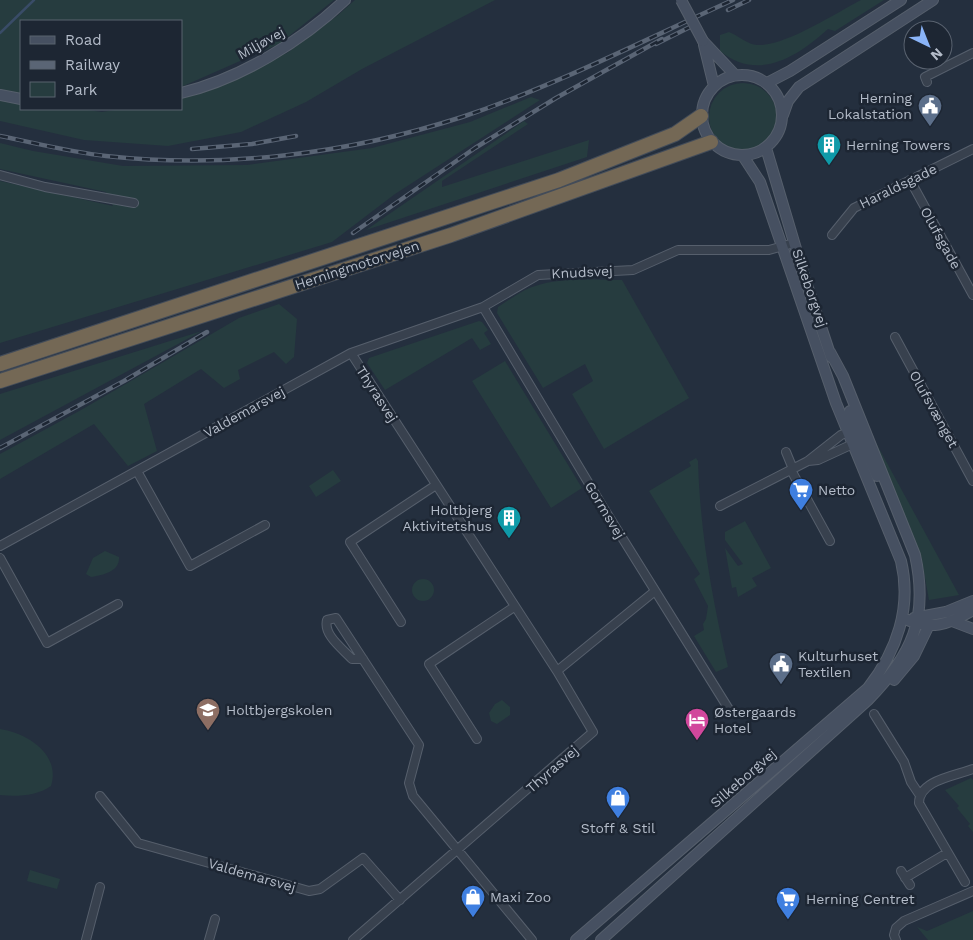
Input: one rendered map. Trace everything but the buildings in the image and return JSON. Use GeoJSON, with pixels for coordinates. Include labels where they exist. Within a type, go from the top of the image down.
{"type":"FeatureCollection","features":[{"type":"Feature","properties":{"kind":"highway","name":"Herningmotorvejen"},"geometry":{"type":"LineString","coordinates":[[0,364],[559,180],[675,134],[701,116]]}},
{"type":"Feature","properties":{"kind":"highway","name":"Herningmotorvejen"},"geometry":{"type":"LineString","coordinates":[[0,380],[451,235],[711,142]]}},
{"type":"Feature","properties":{"kind":"main road","name":"Miljøvej"},"geometry":{"type":"LineString","coordinates":[[182,93],[226,77],[273,55],[312,29],[345,0]]}},
{"type":"Feature","properties":{"kind":"main road"},"geometry":{"type":"LineString","coordinates":[[681,0],[703,42],[714,86]]}},
{"type":"Feature","properties":{"kind":"main road"},"geometry":{"type":"LineString","coordinates":[[766,83],[790,71],[901,0]]}},
{"type":"Feature","properties":{"kind":"main road"},"geometry":{"type":"LineString","coordinates":[[782,116],[778,98],[766,83],[757,78],[735,75],[724,79],[714,86],[704,99],[701,116],[702,125],[711,142],[729,154],[743,156],[766,148],[778,134],[788,101],[799,87],[933,0]]}},
{"type":"Feature","properties":{"kind":"main road"},"geometry":{"type":"LineString","coordinates":[[703,42],[735,75]]}},
{"type":"Feature","properties":{"kind":"main road"},"geometry":{"type":"LineString","coordinates":[[0,94],[20,99]]}},
{"type":"Feature","properties":{"kind":"main road","name":"Silkeborgvej"},"geometry":{"type":"LineString","coordinates":[[766,148],[794,243],[830,352],[852,431]]}},
{"type":"Feature","properties":{"kind":"main road","name":"Silkeborgvej"},"geometry":{"type":"LineString","coordinates":[[743,156],[760,182],[781,248],[852,431],[900,528],[910,540]]}},
{"type":"Feature","properties":{"kind":"main road","name":"Silkeborgvej"},"geometry":{"type":"LineString","coordinates":[[601,940],[868,700],[890,678],[910,644],[917,621],[920,578],[910,540],[843,376],[830,352]]}},
{"type":"Feature","properties":{"kind":"main road","name":"Silkeborgvej"},"geometry":{"type":"LineString","coordinates":[[576,940],[868,688],[881,671],[893,648],[903,618],[906,581],[901,561],[857,442]]}},
{"type":"Feature","properties":{"kind":"main road"},"geometry":{"type":"LineString","coordinates":[[917,621],[946,612],[973,600]]}},
{"type":"Feature","properties":{"kind":"main road"},"geometry":{"type":"LineString","coordinates":[[903,618],[917,621],[928,627],[952,621],[973,610]]}},
{"type":"Feature","properties":{"kind":"main road"},"geometry":{"type":"LineString","coordinates":[[952,621],[973,629]]}},
{"type":"Feature","properties":{"kind":"main road"},"geometry":{"type":"LineString","coordinates":[[868,700],[890,685],[905,669],[914,656],[928,627]]}},
{"type":"Feature","properties":{"kind":"street"},"geometry":{"type":"LineString","coordinates":[[927,82],[925,77],[973,53]]}},
{"type":"Feature","properties":{"kind":"street","name":"Haraldsgade"},"geometry":{"type":"LineString","coordinates":[[832,235],[854,208],[973,149]]}},
{"type":"Feature","properties":{"kind":"street"},"geometry":{"type":"LineString","coordinates":[[0,175],[45,187],[134,203]]}},
{"type":"Feature","properties":{"kind":"street","name":"Olufsgade"},"geometry":{"type":"LineString","coordinates":[[910,180],[973,295]]}},
{"type":"Feature","properties":{"kind":"street","name":"Knudsvej"},"geometry":{"type":"LineString","coordinates":[[351,353],[483,307],[538,275],[633,270],[647,266],[678,250],[750,250],[781,248],[794,243]]}},
{"type":"Feature","properties":{"kind":"street","name":"Gormsvej"},"geometry":{"type":"LineString","coordinates":[[483,307],[730,711]]}},
{"type":"Feature","properties":{"kind":"street","name":"Olufsvænget"},"geometry":{"type":"LineString","coordinates":[[895,337],[973,481]]}},
{"type":"Feature","properties":{"kind":"street","name":"Valdemarsvej"},"geometry":{"type":"LineString","coordinates":[[0,546],[351,353]]}},
{"type":"Feature","properties":{"kind":"street","name":"Thyrasvej"},"geometry":{"type":"LineString","coordinates":[[351,353],[557,671],[593,732],[457,851]]}},
{"type":"Feature","properties":{"kind":"street"},"geometry":{"type":"LineString","coordinates":[[720,506],[808,461],[852,431]]}},
{"type":"Feature","properties":{"kind":"street"},"geometry":{"type":"LineString","coordinates":[[808,461],[818,460],[857,442]]}},
{"type":"Feature","properties":{"kind":"street"},"geometry":{"type":"LineString","coordinates":[[786,452],[792,469],[830,541]]}},
{"type":"Feature","properties":{"kind":"street"},"geometry":{"type":"LineString","coordinates":[[137,471],[190,566],[265,525]]}},
{"type":"Feature","properties":{"kind":"street"},"geometry":{"type":"LineString","coordinates":[[401,622],[350,542],[436,486]]}},
{"type":"Feature","properties":{"kind":"street"},"geometry":{"type":"LineString","coordinates":[[0,558],[47,643],[118,604]]}},
{"type":"Feature","properties":{"kind":"street"},"geometry":{"type":"LineString","coordinates":[[557,671],[655,591]]}},
{"type":"Feature","properties":{"kind":"street"},"geometry":{"type":"LineString","coordinates":[[477,740],[428,664],[514,607]]}},
{"type":"Feature","properties":{"kind":"street"},"geometry":{"type":"LineString","coordinates":[[363,659],[352,659],[326,629],[327,620],[336,618],[363,659],[419,745],[409,783],[410,790],[421,808],[532,940]]}},
{"type":"Feature","properties":{"kind":"street"},"geometry":{"type":"LineString","coordinates":[[874,714],[904,762],[911,782],[919,794],[919,803],[965,882]]}},
{"type":"Feature","properties":{"kind":"street"},"geometry":{"type":"LineString","coordinates":[[919,794],[925,787],[973,769]]}},
{"type":"Feature","properties":{"kind":"street","name":"Valdemarsvej"},"geometry":{"type":"LineString","coordinates":[[100,796],[138,843],[309,891],[320,889],[363,858],[400,900]]}},
{"type":"Feature","properties":{"kind":"street"},"geometry":{"type":"LineString","coordinates":[[353,940],[457,851]]}},
{"type":"Feature","properties":{"kind":"street"},"geometry":{"type":"LineString","coordinates":[[910,886],[903,875],[947,853]]}},
{"type":"Feature","properties":{"kind":"street"},"geometry":{"type":"LineString","coordinates":[[86,940],[100,887]]}},
{"type":"Feature","properties":{"kind":"street"},"geometry":{"type":"LineString","coordinates":[[896,940],[894,935],[896,928],[904,921],[973,891]]}},
{"type":"Feature","properties":{"kind":"street"},"geometry":{"type":"LineString","coordinates":[[209,940],[215,919]]}},
{"type":"Feature","properties":{"kind":"green space"},"geometry":{"type":"Polygon","coordinates":[[[0,0],[334,0],[279,44],[182,87],[182,20],[20,20],[20,96],[0,92],[0,0]]]}},
{"type":"Feature","properties":{"kind":"green space"},"geometry":{"type":"Polygon","coordinates":[[[355,0],[495,0],[362,69],[306,102],[241,132],[168,146],[84,140],[0,121],[0,96],[20,100],[20,110],[89,110],[102,112],[114,110],[182,110],[182,99],[287,53],[337,16],[355,0]]]}},
{"type":"Feature","properties":{"kind":"green space"},"geometry":{"type":"Polygon","coordinates":[[[861,0],[884,0],[835,31],[828,29],[803,49],[777,62],[749,65],[734,60],[720,51],[720,35],[729,32],[754,45],[781,41],[861,0]]]}},
{"type":"Feature","properties":{"kind":"green space"},"geometry":{"type":"Polygon","coordinates":[[[743,83],[756,86],[767,93],[774,104],[777,117],[774,130],[767,141],[756,148],[743,151],[730,148],[719,141],[712,130],[709,117],[712,104],[719,93],[730,86],[743,83]]]}},
{"type":"Feature","properties":{"kind":"green space"},"geometry":{"type":"Polygon","coordinates":[[[531,97],[540,100],[395,194],[332,242],[0,343],[0,181],[113,206],[106,192],[0,169],[0,143],[33,151],[123,166],[247,165],[372,148],[470,122],[531,97]]]}},
{"type":"Feature","properties":{"kind":"green space"},"geometry":{"type":"Polygon","coordinates":[[[524,121],[528,124],[442,181],[442,187],[589,140],[587,157],[366,230],[524,121]]]}},
{"type":"Feature","properties":{"kind":"green space"},"geometry":{"type":"Polygon","coordinates":[[[572,280],[622,280],[689,398],[604,449],[572,394],[593,381],[585,364],[543,388],[497,313],[498,307],[525,290],[536,286],[572,280]]]}},
{"type":"Feature","properties":{"kind":"green space"},"geometry":{"type":"Polygon","coordinates":[[[279,304],[297,319],[294,357],[286,364],[274,352],[238,370],[240,379],[224,388],[201,369],[144,404],[157,451],[128,466],[94,424],[0,479],[0,454],[81,410],[239,318],[279,304]]]}},
{"type":"Feature","properties":{"kind":"green space"},"geometry":{"type":"Polygon","coordinates":[[[479,321],[488,330],[484,333],[491,344],[480,350],[472,338],[385,390],[367,363],[369,358],[479,321]]]}},
{"type":"Feature","properties":{"kind":"green space"},"geometry":{"type":"Polygon","coordinates":[[[202,331],[0,440],[0,394],[202,331]]]}},
{"type":"Feature","properties":{"kind":"green space"},"geometry":{"type":"Polygon","coordinates":[[[505,361],[582,488],[551,508],[472,381],[505,361]]]}},
{"type":"Feature","properties":{"kind":"green space"},"geometry":{"type":"Polygon","coordinates":[[[869,430],[959,595],[929,600],[921,556],[869,430]]]}},
{"type":"Feature","properties":{"kind":"green space"},"geometry":{"type":"Polygon","coordinates":[[[696,458],[698,461],[701,513],[708,565],[728,667],[716,672],[694,636],[704,630],[703,624],[706,619],[708,606],[694,579],[700,574],[649,491],[691,466],[689,462],[696,458]]]}},
{"type":"Feature","properties":{"kind":"green space"},"geometry":{"type":"Polygon","coordinates":[[[333,470],[341,481],[316,497],[309,486],[333,470]]]}},
{"type":"Feature","properties":{"kind":"green space"},"geometry":{"type":"Polygon","coordinates":[[[745,521],[771,568],[752,578],[757,586],[738,597],[736,587],[732,588],[725,548],[738,566],[743,564],[725,540],[725,532],[745,521]]]}},
{"type":"Feature","properties":{"kind":"green space"},"geometry":{"type":"Polygon","coordinates":[[[105,551],[119,557],[117,566],[110,572],[100,575],[91,577],[86,574],[93,558],[105,551]]]}},
{"type":"Feature","properties":{"kind":"green space"},"geometry":{"type":"Polygon","coordinates":[[[423,579],[431,582],[434,590],[431,598],[423,601],[415,598],[412,590],[415,582],[423,579]]]}},
{"type":"Feature","properties":{"kind":"green space"},"geometry":{"type":"Polygon","coordinates":[[[502,700],[510,707],[510,715],[497,724],[491,721],[489,713],[495,704],[502,700]]]}},
{"type":"Feature","properties":{"kind":"green space"},"geometry":{"type":"Polygon","coordinates":[[[0,729],[21,735],[39,747],[51,764],[53,775],[51,786],[39,792],[26,795],[0,795],[0,729]]]}},
{"type":"Feature","properties":{"kind":"green space"},"geometry":{"type":"Polygon","coordinates":[[[971,778],[973,780],[973,832],[968,826],[970,824],[957,808],[959,806],[945,790],[971,778]]]}},
{"type":"Feature","properties":{"kind":"green space"},"geometry":{"type":"Polygon","coordinates":[[[30,870],[60,879],[57,889],[27,881],[30,870]]]}},
{"type":"Feature","properties":{"kind":"green space"},"geometry":{"type":"Polygon","coordinates":[[[973,911],[973,940],[928,940],[917,927],[927,931],[973,911]]]}},
{"type":"Feature","properties":{"kind":"waterway"},"geometry":{"type":"LineString","coordinates":[[0,33],[34,0]]}},
{"type":"Feature","properties":{"kind":"railway"},"geometry":{"type":"LineString","coordinates":[[0,136],[66,150],[106,156],[196,161],[286,155],[375,141],[419,130],[497,105],[599,62],[733,0]]}},
{"type":"Feature","properties":{"kind":"railway"},"geometry":{"type":"LineString","coordinates":[[728,10],[749,0]]}},
{"type":"Feature","properties":{"kind":"railway"},"geometry":{"type":"LineString","coordinates":[[656,44],[694,25]]}},
{"type":"Feature","properties":{"kind":"railway"},"geometry":{"type":"LineString","coordinates":[[353,233],[475,148],[556,98],[662,39]]}},
{"type":"Feature","properties":{"kind":"railway"},"geometry":{"type":"LineString","coordinates":[[192,149],[252,144],[296,136]]}},
{"type":"Feature","properties":{"kind":"railway"},"geometry":{"type":"LineString","coordinates":[[0,448],[124,381],[207,332]]}},
{"type":"Feature","properties":{"kind":"place","name":"Herning Lokalstation"},"geometry":{"type":"Point","coordinates":[930,127]}},
{"type":"Feature","properties":{"kind":"place","name":"Herning Towers"},"geometry":{"type":"Point","coordinates":[829,166]}},
{"type":"Feature","properties":{"kind":"place","name":"Netto"},"geometry":{"type":"Point","coordinates":[801,511]}},
{"type":"Feature","properties":{"kind":"place","name":"Holtbjerg Aktivitetshus"},"geometry":{"type":"Point","coordinates":[509,539]}},
{"type":"Feature","properties":{"kind":"place","name":"Kulturhuset Textilen"},"geometry":{"type":"Point","coordinates":[781,685]}},
{"type":"Feature","properties":{"kind":"place","name":"Holtbjergskolen"},"geometry":{"type":"Point","coordinates":[208,731]}},
{"type":"Feature","properties":{"kind":"place","name":"Østergaards Hotel"},"geometry":{"type":"Point","coordinates":[697,741]}},
{"type":"Feature","properties":{"kind":"place","name":"Stoff & Stil"},"geometry":{"type":"Point","coordinates":[618,819]}},
{"type":"Feature","properties":{"kind":"place","name":"Maxi Zoo"},"geometry":{"type":"Point","coordinates":[473,918]}},
{"type":"Feature","properties":{"kind":"place","name":"Herning Centret"},"geometry":{"type":"Point","coordinates":[788,920]}}]}
